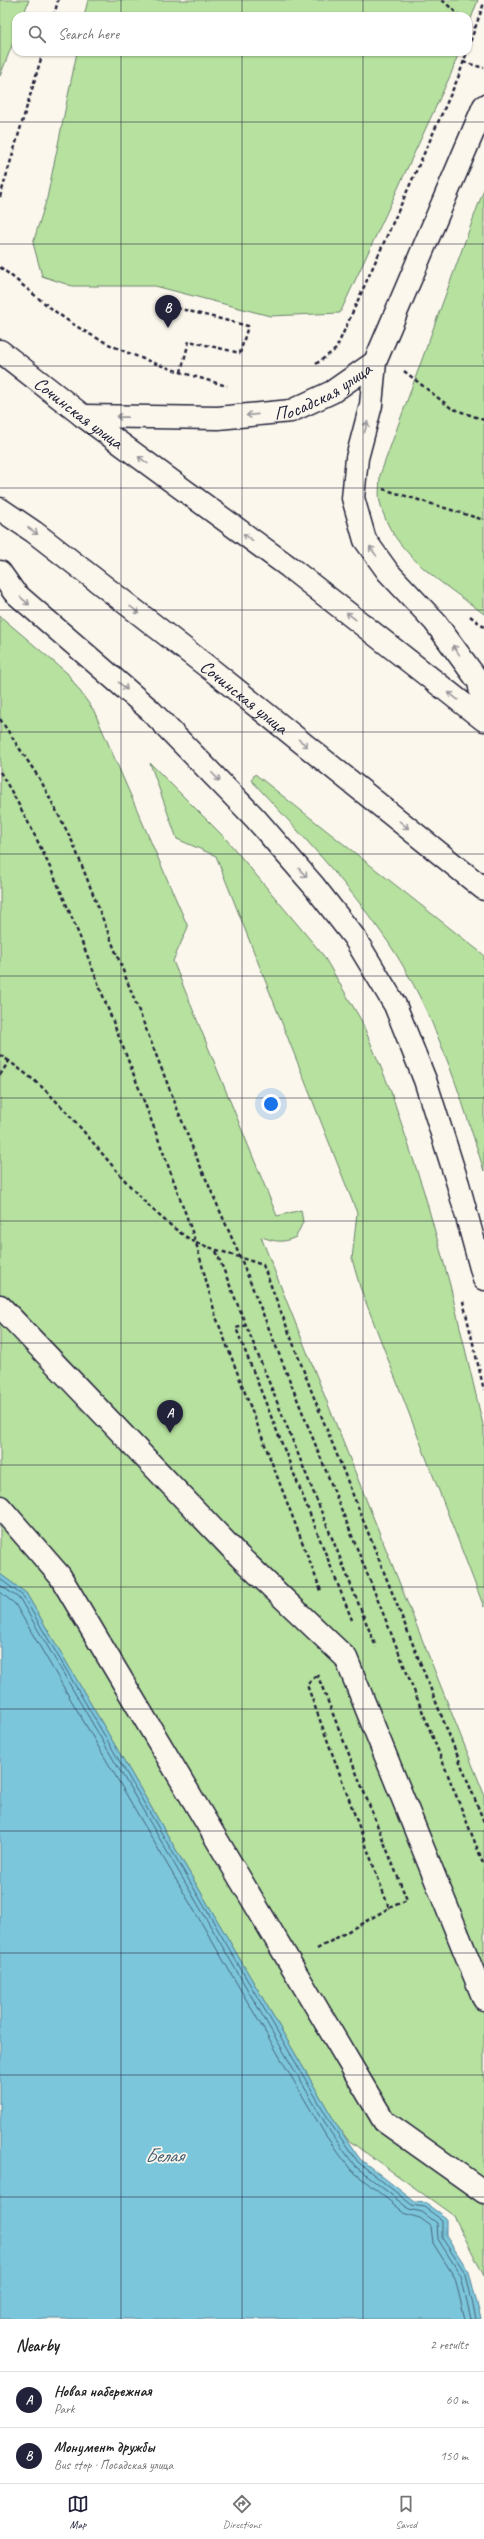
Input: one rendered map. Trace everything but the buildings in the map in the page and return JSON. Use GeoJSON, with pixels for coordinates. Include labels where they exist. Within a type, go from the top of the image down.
{"type":"FeatureCollection","features":[{"type":"Feature","properties":{"kind":"street","name":"Посадская улица"},"geometry":{"type":"LineString","coordinates":[[83,416],[218,418],[291,410],[332,392],[375,362],[484,106]]}},
{"type":"Feature","properties":{"kind":"street","name":"Сочинская улица"},"geometry":{"type":"LineString","coordinates":[[0,351],[83,416],[289,567],[484,720]]}},
{"type":"Feature","properties":{"kind":"street"},"geometry":{"type":"LineString","coordinates":[[375,362],[372,405],[357,458],[353,498],[365,540],[388,572],[435,622],[478,682],[484,710]]}},
{"type":"Feature","properties":{"kind":"street","name":"Сочинская улица"},"geometry":{"type":"LineString","coordinates":[[0,509],[34,532],[207,666],[484,890]]}},
{"type":"Feature","properties":{"kind":"street"},"geometry":{"type":"LineString","coordinates":[[0,572],[14,592],[150,710],[178,738],[255,818],[314,886],[354,937],[395,1005],[425,1080],[458,1184],[484,1279]]}},
{"type":"Feature","properties":{"kind":"street"},"geometry":{"type":"LineString","coordinates":[[0,1306],[240,1557],[346,1658],[484,1999]]}},
{"type":"Feature","properties":{"kind":"street"},"geometry":{"type":"LineString","coordinates":[[0,1507],[60,1576],[384,2121],[484,2192]]}},
{"type":"Feature","properties":{"kind":"path"},"geometry":{"type":"LineString","coordinates":[[55,12],[58,0]]}},
{"type":"Feature","properties":{"kind":"path"},"geometry":{"type":"LineString","coordinates":[[442,0],[456,12]]}},
{"type":"Feature","properties":{"kind":"path"},"geometry":{"type":"LineString","coordinates":[[472,37],[484,3]]}},
{"type":"Feature","properties":{"kind":"path"},"geometry":{"type":"LineString","coordinates":[[0,197],[42,56]]}},
{"type":"Feature","properties":{"kind":"path"},"geometry":{"type":"LineString","coordinates":[[314,366],[336,349],[465,56]]}},
{"type":"Feature","properties":{"kind":"path"},"geometry":{"type":"LineString","coordinates":[[463,62],[484,68]]}},
{"type":"Feature","properties":{"kind":"path"},"geometry":{"type":"LineString","coordinates":[[0,267],[67,320],[118,349],[181,372],[233,387]]}},
{"type":"Feature","properties":{"kind":"path"},"geometry":{"type":"LineString","coordinates":[[177,308],[248,326],[240,353],[189,341],[181,372]]}},
{"type":"Feature","properties":{"kind":"path"},"geometry":{"type":"LineString","coordinates":[[404,371],[451,408],[484,420]]}},
{"type":"Feature","properties":{"kind":"path"},"geometry":{"type":"LineString","coordinates":[[379,487],[484,520]]}},
{"type":"Feature","properties":{"kind":"path"},"geometry":{"type":"LineString","coordinates":[[0,719],[41,781],[73,843],[194,1154],[241,1259],[484,1864]]}},
{"type":"Feature","properties":{"kind":"path"},"geometry":{"type":"LineString","coordinates":[[0,772],[45,856],[90,962],[169,1167],[196,1243],[216,1316],[319,1585]]}},
{"type":"Feature","properties":{"kind":"path"},"geometry":{"type":"LineString","coordinates":[[0,1055],[51,1095],[138,1194],[175,1231],[196,1243],[263,1265],[313,1395],[484,1822]]}},
{"type":"Feature","properties":{"kind":"path"},"geometry":{"type":"LineString","coordinates":[[0,1075],[9,1061]]}},
{"type":"Feature","properties":{"kind":"path"},"geometry":{"type":"LineString","coordinates":[[216,1250],[378,1651]]}},
{"type":"Feature","properties":{"kind":"path"},"geometry":{"type":"LineString","coordinates":[[462,1298],[484,1390]]}},
{"type":"Feature","properties":{"kind":"path"},"geometry":{"type":"LineString","coordinates":[[247,1325],[236,1328],[357,1635],[340,1651]]}},
{"type":"Feature","properties":{"kind":"path"},"geometry":{"type":"LineString","coordinates":[[290,1963],[389,1908],[407,1900],[317,1674]]}},
{"type":"Feature","properties":{"kind":"path"},"geometry":{"type":"LineString","coordinates":[[307,1685],[389,1908]]}},
{"type":"Feature","properties":{"kind":"green space"},"geometry":{"type":"Polygon","coordinates":[[[0,0],[29,0],[24,12],[12,12],[12,45],[0,76],[0,0]]]}},
{"type":"Feature","properties":{"kind":"green space"},"geometry":{"type":"Polygon","coordinates":[[[88,0],[478,0],[472,16],[472,12],[85,12],[88,0]]]}},
{"type":"Feature","properties":{"kind":"green space"},"geometry":{"type":"Polygon","coordinates":[[[76,56],[458,56],[451,74],[340,313],[270,316],[155,286],[72,286],[42,276],[33,243],[47,198],[76,56]]]}},
{"type":"Feature","properties":{"kind":"green space"},"geometry":{"type":"Polygon","coordinates":[[[484,189],[484,614],[437,579],[407,552],[395,537],[386,521],[380,502],[379,492],[380,475],[484,189]]]}},
{"type":"Feature","properties":{"kind":"green space"},"geometry":{"type":"Polygon","coordinates":[[[0,616],[67,673],[94,711],[188,927],[173,961],[277,1216],[301,1210],[303,1222],[296,1237],[286,1241],[274,1241],[261,1237],[484,1794],[484,2276],[454,2216],[348,2140],[338,2127],[26,1593],[0,1574],[0,616]]]}},
{"type":"Feature","properties":{"kind":"green space"},"geometry":{"type":"Polygon","coordinates":[[[150,763],[226,839],[323,955],[361,1020],[390,1089],[424,1192],[450,1285],[484,1429],[484,1607],[360,1287],[352,1259],[357,1213],[216,856],[177,839],[150,763]]]}},
{"type":"Feature","properties":{"kind":"green space"},"geometry":{"type":"Polygon","coordinates":[[[255,774],[484,955],[484,1171],[444,1053],[419,996],[404,968],[373,920],[340,879],[251,780],[255,774]]]}},
{"type":"Feature","properties":{"kind":"water","name":"Белая"},"geometry":{"type":"Polygon","coordinates":[[[0,1574],[26,1593],[338,2127],[360,2159],[415,2202],[425,2203],[446,2218],[446,2236],[469,2272],[481,2319],[0,2319],[0,1574]]]}},
{"type":"Feature","properties":{"kind":"place","name":"Монумент дружбы"},"geometry":{"type":"Point","coordinates":[168,328]}},
{"type":"Feature","properties":{"kind":"place","name":"Новая набережная"},"geometry":{"type":"Point","coordinates":[170,1433]}}]}
